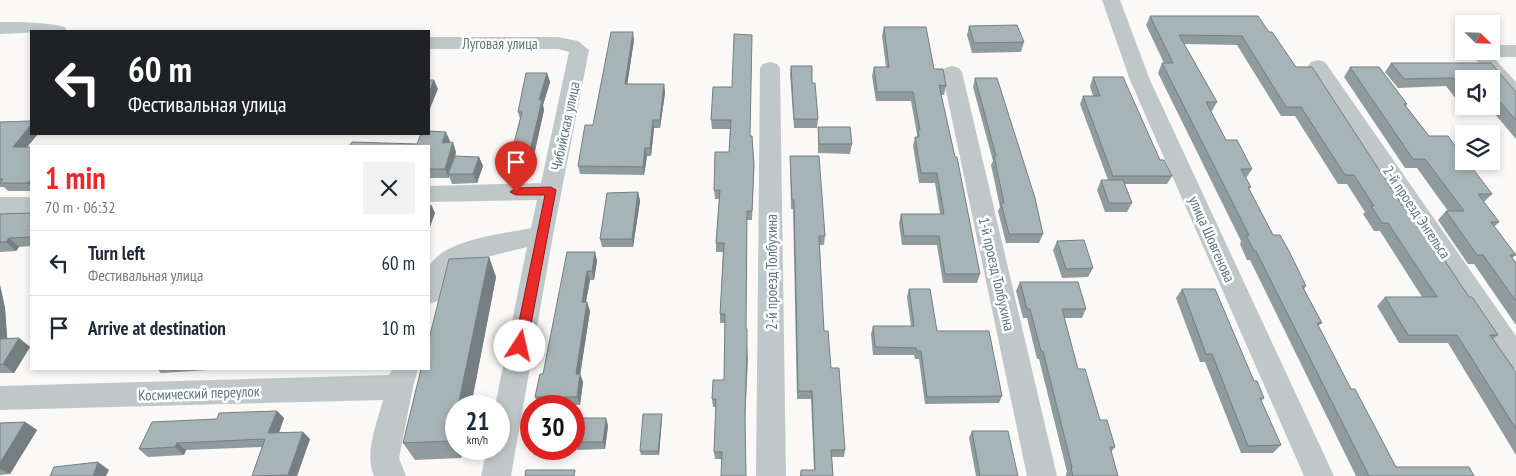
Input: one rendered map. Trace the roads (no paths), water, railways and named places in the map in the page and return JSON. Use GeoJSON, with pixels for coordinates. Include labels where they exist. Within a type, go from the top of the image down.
{"type":"FeatureCollection","features":[{"type":"Feature","properties":{"kind":"street","name":"улица Шовгенова"},"geometry":{"type":"LineString","coordinates":[[1111,0],[1140,80],[1319,476]]}},
{"type":"Feature","properties":{"kind":"street"},"geometry":{"type":"LineString","coordinates":[[0,28],[49,30]]}},
{"type":"Feature","properties":{"kind":"street","name":"Луговая улица"},"geometry":{"type":"LineString","coordinates":[[430,43],[571,45]]}},
{"type":"Feature","properties":{"kind":"street","name":"Чибийская улица"},"geometry":{"type":"LineString","coordinates":[[496,476],[541,235],[579,58],[578,50],[571,45]]}},
{"type":"Feature","properties":{"kind":"street"},"geometry":{"type":"LineString","coordinates":[[1500,51],[1516,51]]}},
{"type":"Feature","properties":{"kind":"street"},"geometry":{"type":"LineString","coordinates":[[1486,60],[1516,94]]}},
{"type":"Feature","properties":{"kind":"street","name":"2-й проезд Энгельса"},"geometry":{"type":"LineString","coordinates":[[1318,66],[1516,358]]}},
{"type":"Feature","properties":{"kind":"street","name":"2-й проезд Толбухина"},"geometry":{"type":"LineString","coordinates":[[770,68],[771,476]]}},
{"type":"Feature","properties":{"kind":"street","name":"1-й проезд Толбухина"},"geometry":{"type":"LineString","coordinates":[[952,72],[1042,476]]}},
{"type":"Feature","properties":{"kind":"street"},"geometry":{"type":"LineString","coordinates":[[430,194],[551,190]]}},
{"type":"Feature","properties":{"kind":"street"},"geometry":{"type":"LineString","coordinates":[[0,206],[30,205]]}},
{"type":"Feature","properties":{"kind":"street"},"geometry":{"type":"LineString","coordinates":[[430,291],[435,274],[442,264],[451,257],[461,253],[541,235]]}},
{"type":"Feature","properties":{"kind":"street","name":"Космический переулок"},"geometry":{"type":"LineString","coordinates":[[0,398],[402,378],[384,458],[385,468],[391,476]]}}]}
